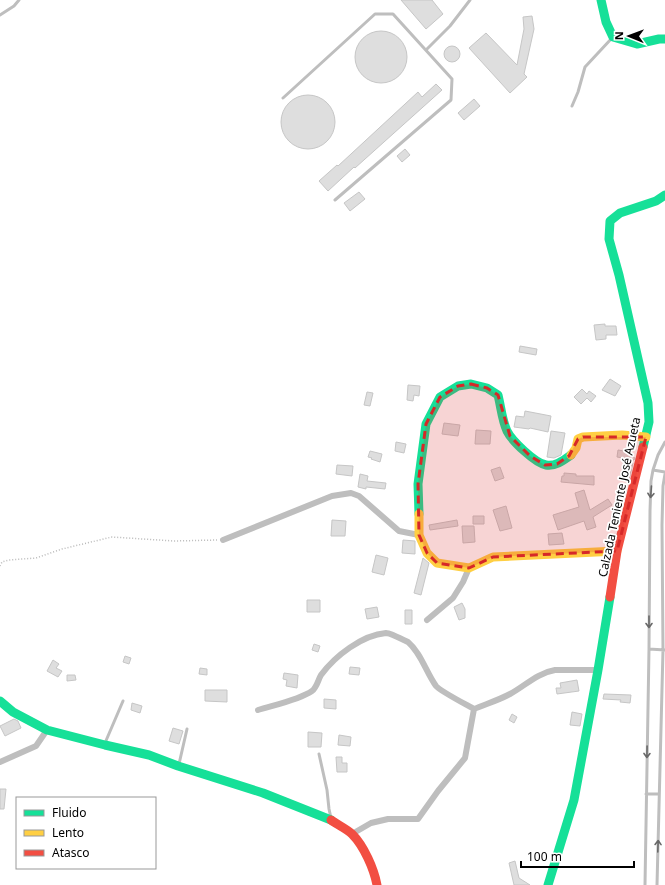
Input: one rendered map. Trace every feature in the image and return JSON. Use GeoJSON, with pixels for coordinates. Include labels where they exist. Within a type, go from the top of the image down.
{"type":"FeatureCollection","features":[{"type":"Feature","properties":{"kind":"street"},"geometry":{"type":"LineString","coordinates":[[601,0],[606,22],[613,37],[637,44],[665,39]]}},
{"type":"Feature","properties":{"kind":"street","name":"Calzada Teniente José Azueta"},"geometry":{"type":"LineString","coordinates":[[548,885],[574,800],[618,551],[649,422],[648,402],[619,275],[609,239],[610,222],[620,213],[656,201],[665,195]]}},
{"type":"Feature","properties":{"kind":"street"},"geometry":{"type":"LineString","coordinates":[[618,551],[493,556],[468,568],[437,563],[427,553],[419,535],[418,484],[426,424],[440,397],[458,386],[471,384],[487,388],[498,395],[504,422],[510,436],[530,456],[545,465],[557,464],[570,456],[576,448],[578,439],[583,437],[622,435],[646,437]]}},
{"type":"Feature","properties":{"kind":"street"},"geometry":{"type":"LineString","coordinates":[[223,540],[332,496],[351,493],[358,496],[399,531],[419,535]]}},
{"type":"Feature","properties":{"kind":"street"},"geometry":{"type":"LineString","coordinates":[[427,620],[453,598],[463,582],[468,568]]}},
{"type":"Feature","properties":{"kind":"street"},"geometry":{"type":"LineString","coordinates":[[258,710],[305,695],[314,689],[321,676],[335,659],[351,647],[367,638],[387,633],[407,642],[414,648],[436,687],[474,709]]}},
{"type":"Feature","properties":{"kind":"street"},"geometry":{"type":"LineString","coordinates":[[474,709],[511,693],[540,674],[548,671],[598,670]]}},
{"type":"Feature","properties":{"kind":"street"},"geometry":{"type":"LineString","coordinates":[[0,702],[13,712],[47,730],[149,755],[263,794],[331,820],[352,834],[365,852],[378,885]]}},
{"type":"Feature","properties":{"kind":"street"},"geometry":{"type":"LineString","coordinates":[[352,834],[371,823],[388,819],[418,820],[438,791],[465,758],[474,709]]}},
{"type":"Feature","properties":{"kind":"street"},"geometry":{"type":"LineString","coordinates":[[0,762],[36,746],[47,730]]}},
{"type":"Feature","properties":{"kind":"lane"},"geometry":{"type":"LineString","coordinates":[[0,15],[14,6],[19,0]]}},
{"type":"Feature","properties":{"kind":"lane"},"geometry":{"type":"LineString","coordinates":[[426,50],[450,26],[470,0]]}},
{"type":"Feature","properties":{"kind":"lane"},"geometry":{"type":"LineString","coordinates":[[283,98],[375,14],[393,14],[452,79],[451,100],[334,200]]}},
{"type":"Feature","properties":{"kind":"lane"},"geometry":{"type":"LineString","coordinates":[[572,106],[578,92],[585,66],[613,37]]}},
{"type":"Feature","properties":{"kind":"lane"},"geometry":{"type":"LineString","coordinates":[[644,885],[651,481],[658,455],[665,442]]}},
{"type":"Feature","properties":{"kind":"lane"},"geometry":{"type":"LineString","coordinates":[[653,470],[665,473],[663,486],[662,525],[664,650],[657,885]]}},
{"type":"Feature","properties":{"kind":"lane"},"geometry":{"type":"LineString","coordinates":[[649,649],[664,650]]}},
{"type":"Feature","properties":{"kind":"lane"},"geometry":{"type":"LineString","coordinates":[[105,745],[123,701]]}},
{"type":"Feature","properties":{"kind":"lane"},"geometry":{"type":"LineString","coordinates":[[178,766],[187,729]]}},
{"type":"Feature","properties":{"kind":"lane"},"geometry":{"type":"LineString","coordinates":[[319,754],[327,790],[331,820]]}},
{"type":"Feature","properties":{"kind":"lane"},"geometry":{"type":"LineString","coordinates":[[646,794],[659,794]]}},
{"type":"Feature","properties":{"kind":"path"},"geometry":{"type":"LineString","coordinates":[[0,566],[2,562],[9,560],[36,558],[62,548],[112,537],[174,541],[223,540]]}},
{"type":"Feature","properties":{"kind":"highlighted area"},"geometry":{"type":"Polygon","coordinates":[[[471,384],[487,388],[498,395],[510,436],[530,456],[545,465],[557,464],[569,456],[578,439],[583,437],[646,437],[617,551],[493,557],[469,568],[437,563],[427,553],[419,535],[418,484],[426,424],[440,397],[458,386],[471,384]]]}},
{"type":"Feature","properties":{"kind":"building"},"geometry":{"type":"Polygon","coordinates":[[[401,0],[432,0],[443,14],[426,29],[401,0]]]}},
{"type":"Feature","properties":{"kind":"building"},"geometry":{"type":"Polygon","coordinates":[[[532,16],[534,29],[524,74],[527,77],[510,93],[469,48],[486,33],[517,65],[524,29],[523,17],[532,16]]]}},
{"type":"Feature","properties":{"kind":"building"},"geometry":{"type":"Polygon","coordinates":[[[381,31],[391,33],[399,39],[405,47],[407,57],[405,67],[399,75],[391,81],[381,83],[371,81],[363,75],[357,67],[355,57],[357,47],[363,39],[371,33],[381,31]]]}},
{"type":"Feature","properties":{"kind":"building"},"geometry":{"type":"Polygon","coordinates":[[[449,46],[455,46],[460,51],[458,60],[455,62],[449,62],[444,57],[444,51],[449,46]]]}},
{"type":"Feature","properties":{"kind":"building"},"geometry":{"type":"Polygon","coordinates":[[[436,84],[442,90],[328,191],[319,181],[337,165],[338,166],[418,92],[422,97],[436,84]]]}},
{"type":"Feature","properties":{"kind":"building"},"geometry":{"type":"Polygon","coordinates":[[[308,95],[318,97],[327,103],[333,112],[335,122],[333,132],[327,141],[318,147],[308,149],[298,147],[289,141],[283,132],[281,122],[283,112],[289,103],[298,97],[308,95]]]}},
{"type":"Feature","properties":{"kind":"building"},"geometry":{"type":"Polygon","coordinates":[[[474,99],[480,106],[464,120],[458,113],[474,99]]]}},
{"type":"Feature","properties":{"kind":"building"},"geometry":{"type":"Polygon","coordinates":[[[405,149],[410,155],[402,162],[397,156],[405,149]]]}},
{"type":"Feature","properties":{"kind":"building"},"geometry":{"type":"Polygon","coordinates":[[[359,192],[365,199],[350,211],[344,203],[359,192]]]}},
{"type":"Feature","properties":{"kind":"building"},"geometry":{"type":"Polygon","coordinates":[[[605,324],[605,326],[616,326],[617,335],[606,335],[606,339],[596,340],[594,325],[605,324]]]}},
{"type":"Feature","properties":{"kind":"building"},"geometry":{"type":"Polygon","coordinates":[[[520,346],[537,349],[536,355],[519,352],[520,346]]]}},
{"type":"Feature","properties":{"kind":"building"},"geometry":{"type":"Polygon","coordinates":[[[610,379],[621,386],[615,396],[602,390],[610,379]]]}},
{"type":"Feature","properties":{"kind":"building"},"geometry":{"type":"Polygon","coordinates":[[[408,385],[420,386],[419,396],[414,395],[413,401],[407,400],[408,385]]]}},
{"type":"Feature","properties":{"kind":"building"},"geometry":{"type":"Polygon","coordinates":[[[582,389],[587,394],[589,391],[596,396],[591,402],[587,398],[581,404],[574,397],[582,389]]]}},
{"type":"Feature","properties":{"kind":"building"},"geometry":{"type":"Polygon","coordinates":[[[367,392],[373,393],[370,406],[364,405],[367,392]]]}},
{"type":"Feature","properties":{"kind":"building"},"geometry":{"type":"Polygon","coordinates":[[[525,411],[551,416],[548,432],[530,428],[514,427],[516,416],[524,417],[525,411]]]}},
{"type":"Feature","properties":{"kind":"building"},"geometry":{"type":"Polygon","coordinates":[[[444,423],[460,425],[458,436],[442,434],[444,423]]]}},
{"type":"Feature","properties":{"kind":"building"},"geometry":{"type":"Polygon","coordinates":[[[476,430],[491,431],[490,444],[475,444],[476,430]]]}},
{"type":"Feature","properties":{"kind":"building"},"geometry":{"type":"Polygon","coordinates":[[[551,431],[565,433],[561,455],[554,458],[547,457],[551,431]]]}},
{"type":"Feature","properties":{"kind":"building"},"geometry":{"type":"Polygon","coordinates":[[[396,442],[406,444],[404,453],[395,451],[396,442]]]}},
{"type":"Feature","properties":{"kind":"building"},"geometry":{"type":"Polygon","coordinates":[[[618,450],[624,451],[635,458],[634,460],[617,457],[618,450]]]}},
{"type":"Feature","properties":{"kind":"building"},"geometry":{"type":"Polygon","coordinates":[[[370,451],[382,454],[380,462],[368,457],[370,451]]]}},
{"type":"Feature","properties":{"kind":"building"},"geometry":{"type":"Polygon","coordinates":[[[627,462],[633,463],[628,484],[625,471],[627,462]]]}},
{"type":"Feature","properties":{"kind":"building"},"geometry":{"type":"Polygon","coordinates":[[[337,465],[353,466],[352,476],[336,474],[337,465]]]}},
{"type":"Feature","properties":{"kind":"building"},"geometry":{"type":"Polygon","coordinates":[[[500,467],[504,478],[495,481],[491,470],[500,467]]]}},
{"type":"Feature","properties":{"kind":"building"},"geometry":{"type":"Polygon","coordinates":[[[564,473],[576,474],[576,476],[594,476],[594,485],[561,482],[564,473]]]}},
{"type":"Feature","properties":{"kind":"building"},"geometry":{"type":"Polygon","coordinates":[[[360,474],[368,476],[367,481],[386,483],[385,489],[366,487],[366,489],[358,487],[360,474]]]}},
{"type":"Feature","properties":{"kind":"building"},"geometry":{"type":"Polygon","coordinates":[[[584,490],[590,510],[608,499],[612,505],[593,517],[596,527],[587,530],[584,521],[558,530],[553,515],[579,507],[575,493],[584,490]]]}},
{"type":"Feature","properties":{"kind":"building"},"geometry":{"type":"Polygon","coordinates":[[[506,506],[512,528],[500,531],[493,510],[506,506]]]}},
{"type":"Feature","properties":{"kind":"building"},"geometry":{"type":"Polygon","coordinates":[[[473,516],[484,516],[484,524],[473,524],[473,516]]]}},
{"type":"Feature","properties":{"kind":"building"},"geometry":{"type":"Polygon","coordinates":[[[332,520],[346,521],[345,536],[331,536],[332,520]]]}},
{"type":"Feature","properties":{"kind":"building"},"geometry":{"type":"Polygon","coordinates":[[[457,520],[458,526],[430,530],[429,525],[457,520]]]}},
{"type":"Feature","properties":{"kind":"building"},"geometry":{"type":"Polygon","coordinates":[[[462,526],[474,526],[475,542],[463,543],[462,526]]]}},
{"type":"Feature","properties":{"kind":"building"},"geometry":{"type":"Polygon","coordinates":[[[562,533],[564,544],[549,545],[548,534],[562,533]]]}},
{"type":"Feature","properties":{"kind":"building"},"geometry":{"type":"Polygon","coordinates":[[[403,540],[415,541],[415,554],[402,553],[403,540]]]}},
{"type":"Feature","properties":{"kind":"building"},"geometry":{"type":"Polygon","coordinates":[[[376,555],[388,558],[384,575],[372,572],[376,555]]]}},
{"type":"Feature","properties":{"kind":"building"},"geometry":{"type":"Polygon","coordinates":[[[423,558],[429,563],[421,595],[414,593],[423,558]]]}},
{"type":"Feature","properties":{"kind":"building"},"geometry":{"type":"Polygon","coordinates":[[[307,600],[320,600],[320,612],[307,612],[307,600]]]}},
{"type":"Feature","properties":{"kind":"building"},"geometry":{"type":"Polygon","coordinates":[[[462,603],[465,609],[465,618],[459,620],[454,607],[462,603]]]}},
{"type":"Feature","properties":{"kind":"building"},"geometry":{"type":"Polygon","coordinates":[[[377,607],[379,617],[367,619],[365,609],[377,607]]]}},
{"type":"Feature","properties":{"kind":"building"},"geometry":{"type":"Polygon","coordinates":[[[405,610],[412,610],[412,624],[405,624],[405,610]]]}},
{"type":"Feature","properties":{"kind":"building"},"geometry":{"type":"Polygon","coordinates":[[[314,644],[320,646],[318,652],[312,650],[314,644]]]}},
{"type":"Feature","properties":{"kind":"building"},"geometry":{"type":"Polygon","coordinates":[[[125,656],[131,658],[129,664],[123,662],[125,656]]]}},
{"type":"Feature","properties":{"kind":"building"},"geometry":{"type":"Polygon","coordinates":[[[53,660],[59,664],[56,668],[62,671],[58,677],[47,671],[53,660]]]}},
{"type":"Feature","properties":{"kind":"building"},"geometry":{"type":"Polygon","coordinates":[[[350,667],[360,668],[359,675],[349,674],[350,667]]]}},
{"type":"Feature","properties":{"kind":"building"},"geometry":{"type":"Polygon","coordinates":[[[200,668],[207,669],[207,675],[199,674],[200,668]]]}},
{"type":"Feature","properties":{"kind":"building"},"geometry":{"type":"Polygon","coordinates":[[[284,673],[298,675],[297,688],[286,686],[287,680],[283,679],[284,673]]]}},
{"type":"Feature","properties":{"kind":"building"},"geometry":{"type":"Polygon","coordinates":[[[67,675],[75,675],[76,680],[67,681],[67,675]]]}},
{"type":"Feature","properties":{"kind":"building"},"geometry":{"type":"Polygon","coordinates":[[[577,680],[579,691],[557,694],[556,688],[561,688],[560,683],[577,680]]]}},
{"type":"Feature","properties":{"kind":"building"},"geometry":{"type":"Polygon","coordinates":[[[205,690],[227,690],[227,702],[205,701],[205,690]]]}},
{"type":"Feature","properties":{"kind":"building"},"geometry":{"type":"Polygon","coordinates":[[[604,694],[631,695],[630,703],[620,702],[621,700],[603,699],[604,694]]]}},
{"type":"Feature","properties":{"kind":"building"},"geometry":{"type":"Polygon","coordinates":[[[324,699],[336,700],[336,709],[324,708],[324,699]]]}},
{"type":"Feature","properties":{"kind":"building"},"geometry":{"type":"Polygon","coordinates":[[[132,703],[142,706],[140,713],[131,710],[132,703]]]}},
{"type":"Feature","properties":{"kind":"building"},"geometry":{"type":"Polygon","coordinates":[[[572,712],[582,714],[580,726],[570,725],[572,712]]]}},
{"type":"Feature","properties":{"kind":"building"},"geometry":{"type":"Polygon","coordinates":[[[512,714],[517,717],[514,723],[509,720],[512,714]]]}},
{"type":"Feature","properties":{"kind":"building"},"geometry":{"type":"Polygon","coordinates":[[[14,719],[18,721],[21,728],[5,736],[0,726],[14,719]]]}},
{"type":"Feature","properties":{"kind":"building"},"geometry":{"type":"Polygon","coordinates":[[[173,728],[183,731],[179,744],[169,741],[173,728]]]}},
{"type":"Feature","properties":{"kind":"building"},"geometry":{"type":"Polygon","coordinates":[[[308,732],[322,733],[321,747],[308,747],[308,732]]]}},
{"type":"Feature","properties":{"kind":"building"},"geometry":{"type":"Polygon","coordinates":[[[339,735],[351,737],[350,746],[338,745],[339,735]]]}},
{"type":"Feature","properties":{"kind":"building"},"geometry":{"type":"Polygon","coordinates":[[[336,757],[342,757],[342,763],[347,763],[347,772],[337,772],[336,757]]]}},
{"type":"Feature","properties":{"kind":"building"},"geometry":{"type":"Polygon","coordinates":[[[0,789],[6,789],[4,809],[0,809],[0,789]]]}},
{"type":"Feature","properties":{"kind":"building"},"geometry":{"type":"Polygon","coordinates":[[[515,861],[519,878],[530,885],[514,885],[509,863],[515,861]]]}},
{"type":"Feature","properties":{"kind":"traffic: fast"},"geometry":{"type":"LineString","coordinates":[[601,0],[606,22],[613,37],[637,44],[665,39]]}},
{"type":"Feature","properties":{"kind":"traffic: fast"},"geometry":{"type":"LineString","coordinates":[[643,447],[649,422],[648,403],[619,275],[609,239],[610,221],[620,213],[656,201],[665,195]]}},
{"type":"Feature","properties":{"kind":"traffic: fast"},"geometry":{"type":"LineString","coordinates":[[419,514],[418,484],[426,424],[440,397],[458,386],[471,384],[487,388],[498,395],[507,431],[519,446],[536,460],[546,465],[553,465],[571,455]]}},
{"type":"Feature","properties":{"kind":"traffic: fast"},"geometry":{"type":"LineString","coordinates":[[548,885],[574,800],[610,597]]}},
{"type":"Feature","properties":{"kind":"traffic: fast"},"geometry":{"type":"LineString","coordinates":[[0,701],[13,712],[47,730],[149,755],[178,766],[263,793],[331,820]]}},
{"type":"Feature","properties":{"kind":"traffic: slow"},"geometry":{"type":"LineString","coordinates":[[571,455],[576,448],[578,439],[583,437],[622,435],[646,437]]}},
{"type":"Feature","properties":{"kind":"traffic: slow"},"geometry":{"type":"LineString","coordinates":[[419,514],[419,535],[427,553],[437,563],[469,568],[493,557],[617,551]]}},
{"type":"Feature","properties":{"kind":"traffic: jam"},"geometry":{"type":"LineString","coordinates":[[610,597],[617,551],[643,447]]}},
{"type":"Feature","properties":{"kind":"traffic: jam"},"geometry":{"type":"LineString","coordinates":[[331,820],[350,832],[361,845],[374,872],[377,885]]}}]}
